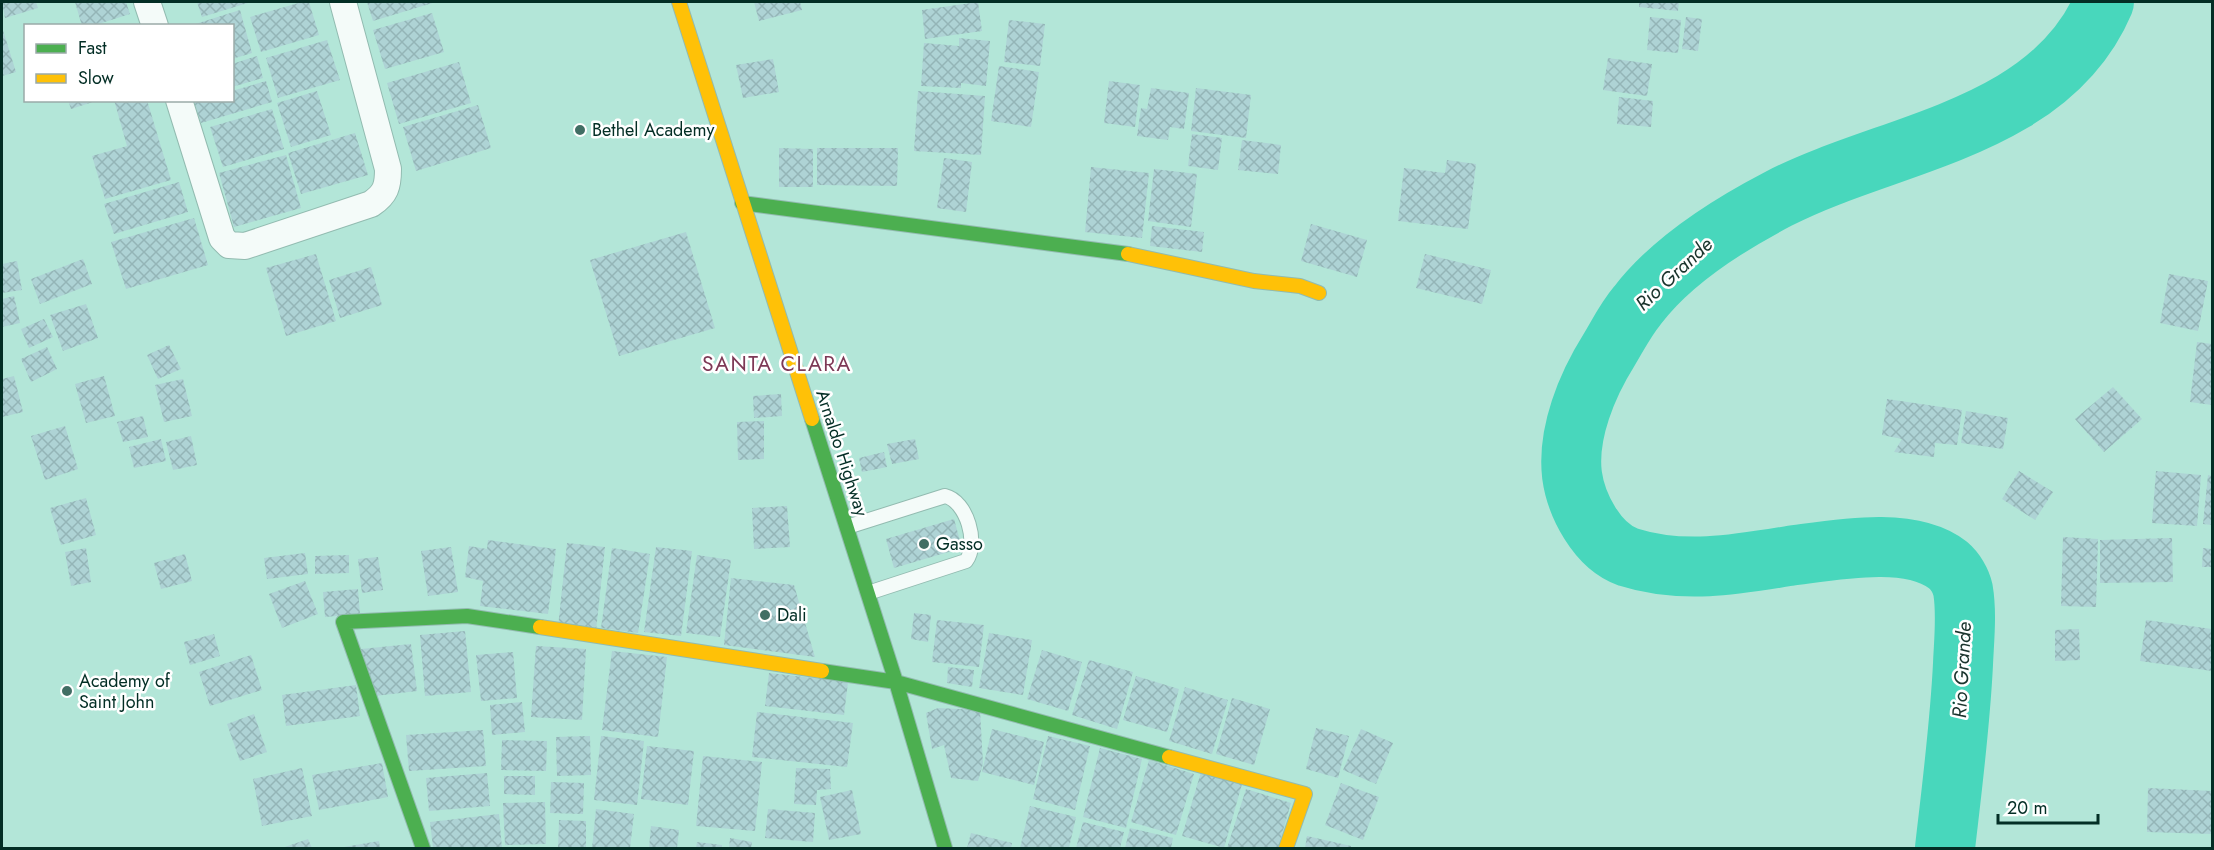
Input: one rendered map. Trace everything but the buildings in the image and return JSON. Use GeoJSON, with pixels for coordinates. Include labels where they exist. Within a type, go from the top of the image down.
{"type":"FeatureCollection","features":[{"type":"Feature","properties":{"kind":"street"},"geometry":{"type":"LineString","coordinates":[[147,2],[154,24]]}},
{"type":"Feature","properties":{"kind":"street"},"geometry":{"type":"LineString","coordinates":[[180,102],[222,238],[229,245],[245,246],[371,204],[384,196],[388,184],[388,169],[343,2]]}},
{"type":"Feature","properties":{"kind":"street","name":"Arnaldo Highway"},"geometry":{"type":"LineString","coordinates":[[679,2],[896,682],[945,849]]}},
{"type":"Feature","properties":{"kind":"street"},"geometry":{"type":"LineString","coordinates":[[742,203],[1145,256],[1254,281],[1300,286],[1319,293]]}},
{"type":"Feature","properties":{"kind":"street"},"geometry":{"type":"LineString","coordinates":[[423,849],[343,622],[467,616],[896,682],[1305,794],[1286,849]]}},
{"type":"Feature","properties":{"kind":"lane"},"geometry":{"type":"LineString","coordinates":[[847,527],[945,496],[961,504],[972,542],[972,553],[966,561],[868,593]]}},
{"type":"Feature","properties":{"kind":"waterway","name":"Rio Grande"},"geometry":{"type":"LineString","coordinates":[[1945,848],[1956,756],[1965,627],[1963,590],[1951,567],[1932,556],[1893,547],[1850,548],[1728,565],[1688,567],[1628,557],[1617,552],[1598,534],[1578,499],[1574,487],[1571,459],[1576,426],[1593,378],[1622,327],[1651,290],[1683,259],[1720,232],[1778,199],[1821,179],[1962,127],[2006,106],[2046,79],[2079,45],[2104,2]]}},
{"type":"Feature","properties":{"kind":"traffic: fast"},"geometry":{"type":"LineString","coordinates":[[742,203],[1128,254]]}},
{"type":"Feature","properties":{"kind":"traffic: fast"},"geometry":{"type":"LineString","coordinates":[[812,419],[896,682],[945,848]]}},
{"type":"Feature","properties":{"kind":"traffic: fast"},"geometry":{"type":"LineString","coordinates":[[423,848],[343,622],[467,616],[540,627]]}},
{"type":"Feature","properties":{"kind":"traffic: fast"},"geometry":{"type":"LineString","coordinates":[[822,671],[896,682],[1169,757]]}},
{"type":"Feature","properties":{"kind":"traffic: slow"},"geometry":{"type":"LineString","coordinates":[[679,2],[812,419]]}},
{"type":"Feature","properties":{"kind":"traffic: slow"},"geometry":{"type":"LineString","coordinates":[[1128,254],[1254,281],[1300,286],[1319,293]]}},
{"type":"Feature","properties":{"kind":"traffic: slow"},"geometry":{"type":"LineString","coordinates":[[540,627],[822,671]]}},
{"type":"Feature","properties":{"kind":"traffic: slow"},"geometry":{"type":"LineString","coordinates":[[1169,757],[1305,794],[1286,848]]}},
{"type":"Feature","properties":{"kind":"place","name":"Bethel Academy"},"geometry":{"type":"Point","coordinates":[580,130]}},
{"type":"Feature","properties":{"kind":"place","name":"Gasso"},"geometry":{"type":"Point","coordinates":[924,544]}},
{"type":"Feature","properties":{"kind":"place","name":"Dali"},"geometry":{"type":"Point","coordinates":[765,615]}},
{"type":"Feature","properties":{"kind":"place","name":"Academy of Saint John"},"geometry":{"type":"Point","coordinates":[67,691]}},
{"type":"Feature","properties":{"kind":"district","name":"SANTA CLARA"},"geometry":{"type":"Point","coordinates":[777,364]}}]}
